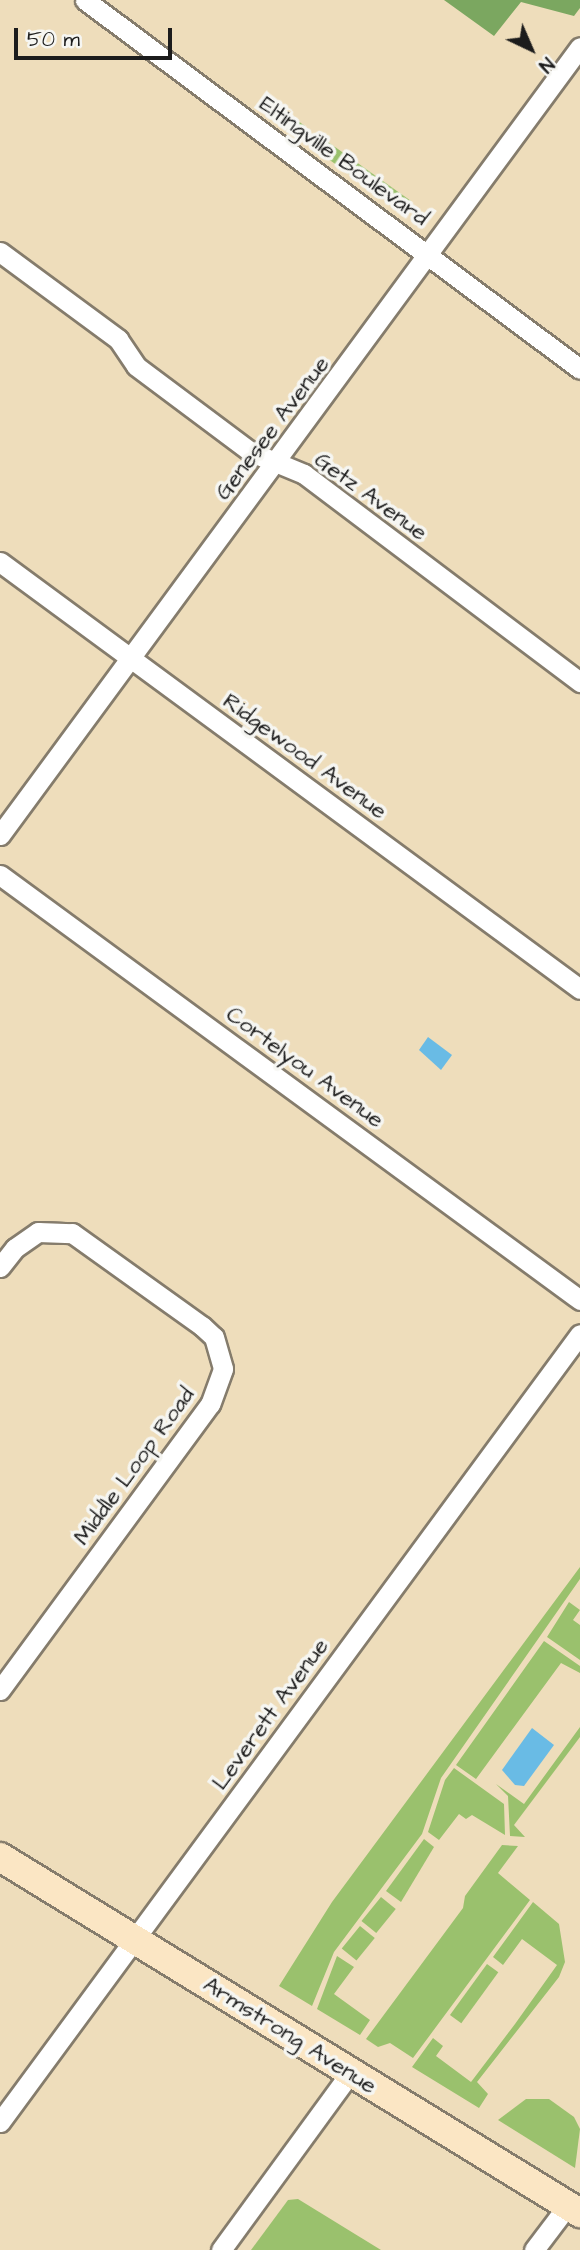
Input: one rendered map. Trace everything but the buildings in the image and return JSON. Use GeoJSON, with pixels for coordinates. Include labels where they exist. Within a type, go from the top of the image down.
{"type":"FeatureCollection","features":[{"type":"Feature","properties":{"kind":"street","name":"Eltingville Boulevard"},"geometry":{"type":"LineString","coordinates":[[85,0],[578,365]]}},
{"type":"Feature","properties":{"kind":"street","name":"Genesee Avenue"},"geometry":{"type":"LineString","coordinates":[[0,835],[580,47]]}},
{"type":"Feature","properties":{"kind":"street","name":"Getz Avenue"},"geometry":{"type":"LineString","coordinates":[[0,252],[118,339],[136,366],[251,452],[304,474],[580,682]]}},
{"type":"Feature","properties":{"kind":"street","name":"Ridgewood Avenue"},"geometry":{"type":"LineString","coordinates":[[0,562],[580,989]]}},
{"type":"Feature","properties":{"kind":"street","name":"Cortelyou Avenue"},"geometry":{"type":"LineString","coordinates":[[0,875],[580,1300]]}},
{"type":"Feature","properties":{"kind":"street","name":"Middle Loop Road"},"geometry":{"type":"LineString","coordinates":[[0,1267],[15,1248],[38,1232],[72,1233],[202,1326],[214,1337],[223,1368],[210,1404],[0,1690]]}},
{"type":"Feature","properties":{"kind":"street","name":"Leverett Avenue"},"geometry":{"type":"LineString","coordinates":[[0,2122],[580,1335]]}},
{"type":"Feature","properties":{"kind":"street","name":"Armstrong Avenue"},"geometry":{"type":"LineString","coordinates":[[0,1857],[574,2209]]}},
{"type":"Feature","properties":{"kind":"street"},"geometry":{"type":"LineString","coordinates":[[221,2250],[351,2072]]}},
{"type":"Feature","properties":{"kind":"street"},"geometry":{"type":"LineString","coordinates":[[534,2250],[574,2209]]}},
{"type":"Feature","properties":{"kind":"green space"},"geometry":{"type":"Polygon","coordinates":[[[444,0],[580,0],[580,8],[574,16],[521,2],[494,36],[444,0]]]}},
{"type":"Feature","properties":{"kind":"green space"},"geometry":{"type":"Polygon","coordinates":[[[269,100],[305,126],[291,132],[261,110],[269,100]]]}},
{"type":"Feature","properties":{"kind":"green space"},"geometry":{"type":"Polygon","coordinates":[[[321,137],[411,201],[391,204],[306,143],[321,137]]]}},
{"type":"Feature","properties":{"kind":"green space"},"geometry":{"type":"Polygon","coordinates":[[[580,1567],[580,1579],[441,1778],[422,1834],[334,1952],[312,2006],[279,1986],[332,1902],[580,1567]]]}},
{"type":"Feature","properties":{"kind":"green space"},"geometry":{"type":"Polygon","coordinates":[[[569,1602],[580,1610],[573,1620],[580,1625],[580,1660],[547,1637],[569,1602]]]}},
{"type":"Feature","properties":{"kind":"green space"},"geometry":{"type":"Polygon","coordinates":[[[544,1641],[580,1666],[580,1673],[561,1663],[476,1779],[456,1765],[544,1641]]]}},
{"type":"Feature","properties":{"kind":"green space"},"geometry":{"type":"Polygon","coordinates":[[[580,1727],[580,1737],[514,1825],[525,1837],[510,1836],[508,1796],[496,1784],[524,1804],[580,1727]]]}},
{"type":"Feature","properties":{"kind":"green space"},"geometry":{"type":"Polygon","coordinates":[[[454,1768],[504,1804],[505,1835],[472,1815],[466,1819],[459,1814],[439,1840],[428,1832],[445,1780],[454,1768]]]}},
{"type":"Feature","properties":{"kind":"green space"},"geometry":{"type":"Polygon","coordinates":[[[424,1839],[434,1847],[401,1902],[386,1891],[424,1839]]]}},
{"type":"Feature","properties":{"kind":"green space"},"geometry":{"type":"Polygon","coordinates":[[[502,1845],[518,1846],[498,1873],[530,1900],[413,2058],[390,2043],[378,2047],[366,2039],[463,1908],[465,1896],[502,1845]]]}},
{"type":"Feature","properties":{"kind":"green space"},"geometry":{"type":"Polygon","coordinates":[[[381,1897],[396,1909],[376,1933],[361,1921],[381,1897]]]}},
{"type":"Feature","properties":{"kind":"green space"},"geometry":{"type":"Polygon","coordinates":[[[533,1902],[559,1924],[565,1962],[559,1977],[477,2082],[488,2094],[479,2108],[412,2067],[433,2038],[443,2046],[436,2056],[471,2082],[515,2024],[557,1965],[522,1939],[503,1965],[493,1957],[533,1902]]]}},
{"type":"Feature","properties":{"kind":"green space"},"geometry":{"type":"Polygon","coordinates":[[[360,1926],[375,1938],[357,1960],[342,1949],[360,1926]]]}},
{"type":"Feature","properties":{"kind":"green space"},"geometry":{"type":"Polygon","coordinates":[[[337,1956],[354,1967],[334,1994],[370,2020],[360,2035],[317,2009],[337,1956]]]}},
{"type":"Feature","properties":{"kind":"green space"},"geometry":{"type":"Polygon","coordinates":[[[487,1964],[498,1972],[461,2023],[450,2015],[487,1964]]]}},
{"type":"Feature","properties":{"kind":"green space"},"geometry":{"type":"Polygon","coordinates":[[[526,2099],[549,2099],[574,2117],[580,2129],[575,2168],[498,2120],[526,2099]]]}},
{"type":"Feature","properties":{"kind":"green space"},"geometry":{"type":"Polygon","coordinates":[[[298,2199],[381,2250],[251,2250],[288,2200],[298,2199]]]}},
{"type":"Feature","properties":{"kind":"water"},"geometry":{"type":"Polygon","coordinates":[[[428,1037],[452,1055],[441,1070],[419,1050],[428,1037]]]}},
{"type":"Feature","properties":{"kind":"water"},"geometry":{"type":"Polygon","coordinates":[[[532,1728],[554,1745],[524,1786],[515,1785],[502,1770],[532,1728]]]}}]}
